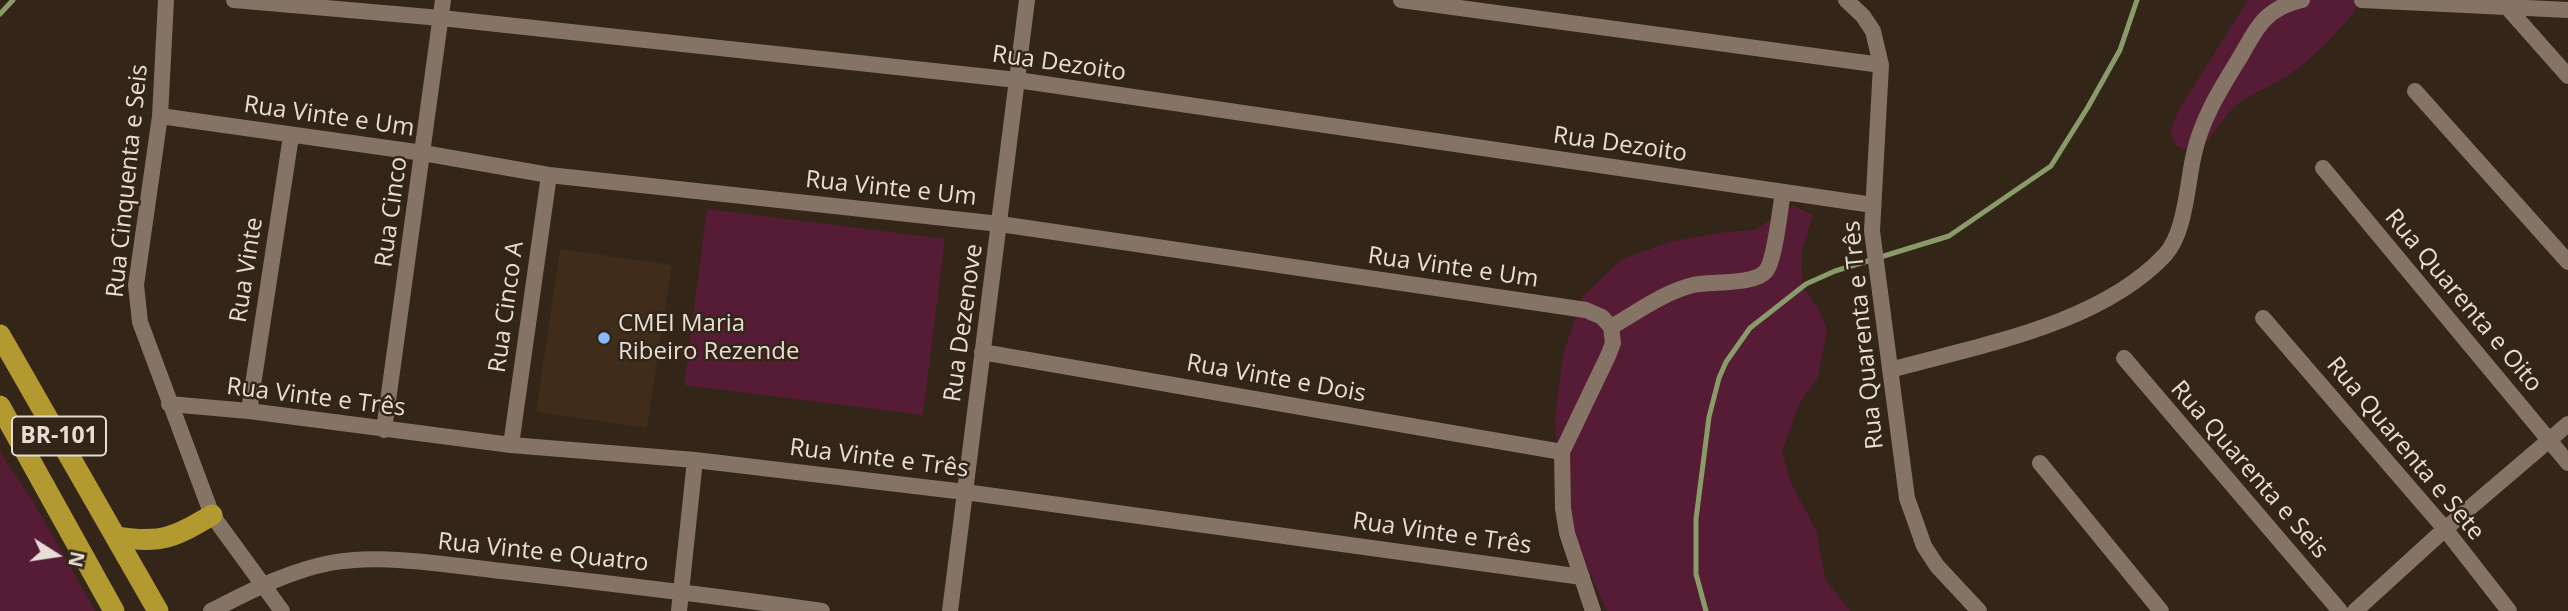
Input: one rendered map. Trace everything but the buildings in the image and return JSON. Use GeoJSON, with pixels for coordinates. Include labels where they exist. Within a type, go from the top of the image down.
{"type":"FeatureCollection","features":[{"type":"Feature","properties":{"kind":"highway","name":"BR-101"},"geometry":{"type":"LineString","coordinates":[[0,335],[158,611]]}},
{"type":"Feature","properties":{"kind":"highway","name":"BR-101"},"geometry":{"type":"LineString","coordinates":[[0,406],[114,611]]}},
{"type":"Feature","properties":{"kind":"highway"},"geometry":{"type":"LineString","coordinates":[[118,537],[160,540],[179,534],[212,515]]}},
{"type":"Feature","properties":{"kind":"street","name":"Rua Cinquenta e Seis"},"geometry":{"type":"LineString","coordinates":[[166,0],[160,116],[136,285],[140,322],[212,515],[261,586],[282,611]]}},
{"type":"Feature","properties":{"kind":"street","name":"Rua Dezoito"},"geometry":{"type":"LineString","coordinates":[[234,0],[441,18],[1017,80],[1873,205]]}},
{"type":"Feature","properties":{"kind":"street","name":"Rua Cinco"},"geometry":{"type":"LineString","coordinates":[[384,430],[443,0]]}},
{"type":"Feature","properties":{"kind":"street","name":"Rua Dezenove"},"geometry":{"type":"LineString","coordinates":[[950,611],[1027,0]]}},
{"type":"Feature","properties":{"kind":"street"},"geometry":{"type":"LineString","coordinates":[[1401,0],[1881,65]]}},
{"type":"Feature","properties":{"kind":"street","name":"Rua Quarenta e Três"},"geometry":{"type":"LineString","coordinates":[[1846,0],[1863,16],[1873,31],[1881,65],[1873,205],[1875,260],[1901,463],[1914,525],[1937,566],[1979,611]]}},
{"type":"Feature","properties":{"kind":"street"},"geometry":{"type":"LineString","coordinates":[[1890,370],[2046,326],[2112,297],[2137,280],[2166,253],[2174,241],[2184,208],[2200,130],[2210,107],[2266,18],[2284,5],[2302,0]]}},
{"type":"Feature","properties":{"kind":"street"},"geometry":{"type":"LineString","coordinates":[[2362,0],[2564,10]]}},
{"type":"Feature","properties":{"kind":"street"},"geometry":{"type":"LineString","coordinates":[[2506,6],[2568,76]]}},
{"type":"Feature","properties":{"kind":"street"},"geometry":{"type":"LineString","coordinates":[[2415,91],[2568,262]]}},
{"type":"Feature","properties":{"kind":"street","name":"Rua Vinte e Um"},"geometry":{"type":"LineString","coordinates":[[160,116],[423,153],[549,175],[1000,224],[1586,310],[1602,317],[1611,327]]}},
{"type":"Feature","properties":{"kind":"street","name":"Rua Vinte"},"geometry":{"type":"LineString","coordinates":[[249,411],[291,136]]}},
{"type":"Feature","properties":{"kind":"street","name":"Rua Quarenta e Oito"},"geometry":{"type":"LineString","coordinates":[[2323,168],[2568,463]]}},
{"type":"Feature","properties":{"kind":"street","name":"Rua Cinco A"},"geometry":{"type":"LineString","coordinates":[[511,445],[549,175]]}},
{"type":"Feature","properties":{"kind":"street"},"geometry":{"type":"LineString","coordinates":[[1593,611],[1567,533],[1563,509],[1562,452],[1608,356],[1613,343],[1611,327],[1679,290],[1694,285],[1754,279],[1765,273],[1771,261],[1783,192]]}},
{"type":"Feature","properties":{"kind":"street","name":"Rua Quarenta e Sete"},"geometry":{"type":"LineString","coordinates":[[2263,318],[2445,530],[2509,611]]}},
{"type":"Feature","properties":{"kind":"street","name":"Rua Vinte e Dois"},"geometry":{"type":"LineString","coordinates":[[982,352],[1562,452]]}},
{"type":"Feature","properties":{"kind":"street","name":"Rua Quarenta e Seis"},"geometry":{"type":"LineString","coordinates":[[2124,358],[2340,611]]}},
{"type":"Feature","properties":{"kind":"street","name":"Rua Vinte e Três"},"geometry":{"type":"LineString","coordinates":[[169,404],[249,411],[511,445],[695,460],[965,492],[1582,577]]}},
{"type":"Feature","properties":{"kind":"street"},"geometry":{"type":"LineString","coordinates":[[2354,611],[2568,424]]}},
{"type":"Feature","properties":{"kind":"street"},"geometry":{"type":"LineString","coordinates":[[679,611],[695,460]]}},
{"type":"Feature","properties":{"kind":"street"},"geometry":{"type":"LineString","coordinates":[[2040,463],[2161,611]]}},
{"type":"Feature","properties":{"kind":"street","name":"Rua Vinte e Quatro"},"geometry":{"type":"LineString","coordinates":[[211,611],[261,586],[329,564],[358,561],[423,563],[681,591],[816,610]]}},
{"type":"Feature","properties":{"kind":"shaded area"},"geometry":{"type":"Polygon","coordinates":[[[2248,0],[2362,0],[2319,51],[2287,76],[2240,102],[2201,146],[2185,149],[2176,146],[2170,132],[2178,111],[2248,0]]]}},
{"type":"Feature","properties":{"kind":"shaded area"},"geometry":{"type":"Polygon","coordinates":[[[1792,205],[1813,215],[1801,253],[1803,287],[1820,312],[1827,330],[1818,377],[1798,406],[1782,452],[1791,483],[1817,532],[1825,579],[1850,611],[1607,611],[1561,508],[1555,419],[1563,355],[1582,297],[1621,260],[1668,242],[1755,230],[1792,205]]]}},
{"type":"Feature","properties":{"kind":"shaded area"},"geometry":{"type":"Polygon","coordinates":[[[707,209],[945,239],[923,415],[684,385],[707,209]]]}},
{"type":"Feature","properties":{"kind":"shaded area","name":"CMEI Maria Ribeiro Rezende"},"geometry":{"type":"Polygon","coordinates":[[[560,249],[672,265],[647,428],[536,412],[560,249]]]}},
{"type":"Feature","properties":{"kind":"shaded area"},"geometry":{"type":"Polygon","coordinates":[[[0,452],[34,503],[95,611],[0,611],[0,452]]]}},
{"type":"Feature","properties":{"kind":"waterway"},"geometry":{"type":"LineString","coordinates":[[0,14],[13,0]]}},
{"type":"Feature","properties":{"kind":"waterway"},"geometry":{"type":"LineString","coordinates":[[1706,611],[1696,574],[1696,519],[1709,417],[1726,362],[1750,328],[1806,284],[1835,271],[1949,236],[2051,166],[2120,50],[2137,0]]}},
{"type":"Feature","properties":{"kind":"place","name":"CMEI Maria Ribeiro Rezende"},"geometry":{"type":"Point","coordinates":[604,338]}}]}
